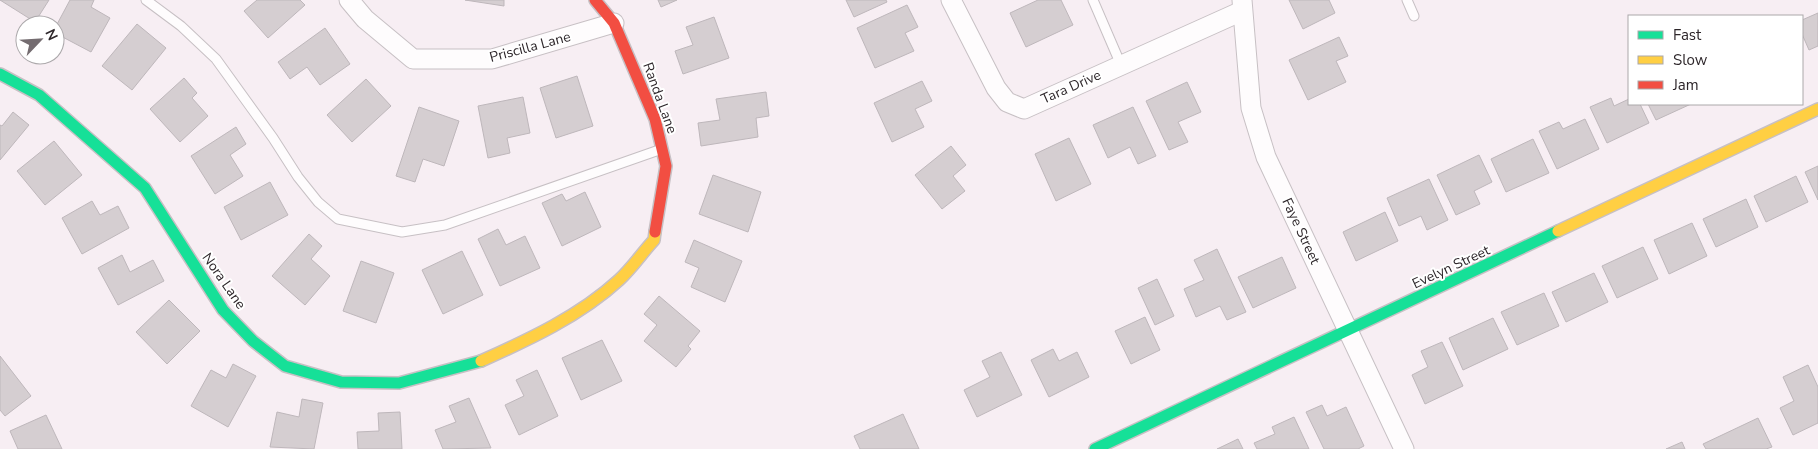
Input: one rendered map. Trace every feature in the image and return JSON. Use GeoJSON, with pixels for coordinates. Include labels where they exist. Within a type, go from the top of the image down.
{"type":"FeatureCollection","features":[{"type":"Feature","properties":{"kind":"street","name":"Priscilla Lane"},"geometry":{"type":"LineString","coordinates":[[349,0],[365,19],[413,59],[492,60],[614,23]]}},
{"type":"Feature","properties":{"kind":"street","name":"Randa Lane"},"geometry":{"type":"LineString","coordinates":[[585,306],[620,280],[654,240],[666,166],[655,119],[614,23],[595,0]]}},
{"type":"Feature","properties":{"kind":"street","name":"Tara Drive"},"geometry":{"type":"LineString","coordinates":[[951,0],[996,88],[1007,102],[1024,109],[1121,65],[1242,5]]}},
{"type":"Feature","properties":{"kind":"street","name":"Faye Street"},"geometry":{"type":"LineString","coordinates":[[1242,5],[1251,108],[1266,157],[1404,449]]}},
{"type":"Feature","properties":{"kind":"street","name":"Nora Lane"},"geometry":{"type":"LineString","coordinates":[[0,74],[39,95],[145,188],[223,310],[252,341],[285,366],[341,382],[399,383],[478,362],[525,341],[585,306]]}},
{"type":"Feature","properties":{"kind":"street","name":"Evelyn Street"},"geometry":{"type":"LineString","coordinates":[[1096,449],[1349,332],[1818,109]]}},
{"type":"Feature","properties":{"kind":"lane"},"geometry":{"type":"LineString","coordinates":[[146,0],[181,26],[216,59],[273,138],[298,177],[318,202],[338,219],[402,232],[445,226],[662,149]]}},
{"type":"Feature","properties":{"kind":"lane"},"geometry":{"type":"LineString","coordinates":[[1093,0],[1121,65]]}},
{"type":"Feature","properties":{"kind":"lane"},"geometry":{"type":"LineString","coordinates":[[1407,0],[1414,16]]}},
{"type":"Feature","properties":{"kind":"building"},"geometry":{"type":"Polygon","coordinates":[[[0,0],[49,0],[39,15],[24,15],[0,0]]]}},
{"type":"Feature","properties":{"kind":"building"},"geometry":{"type":"Polygon","coordinates":[[[70,0],[94,0],[91,7],[110,18],[91,52],[65,38],[65,15],[62,15],[70,0]]]}},
{"type":"Feature","properties":{"kind":"building"},"geometry":{"type":"Polygon","coordinates":[[[257,0],[300,0],[305,5],[268,38],[244,11],[257,0]]]}},
{"type":"Feature","properties":{"kind":"building"},"geometry":{"type":"Polygon","coordinates":[[[465,0],[504,0],[504,6],[465,0]]]}},
{"type":"Feature","properties":{"kind":"building"},"geometry":{"type":"Polygon","coordinates":[[[658,0],[677,0],[661,7],[658,0]]]}},
{"type":"Feature","properties":{"kind":"building"},"geometry":{"type":"Polygon","coordinates":[[[846,0],[886,0],[887,2],[854,17],[846,0]]]}},
{"type":"Feature","properties":{"kind":"building"},"geometry":{"type":"Polygon","coordinates":[[[1038,0],[1061,0],[1073,25],[1026,47],[1010,13],[1038,0]]]}},
{"type":"Feature","properties":{"kind":"building"},"geometry":{"type":"Polygon","coordinates":[[[1289,0],[1329,0],[1335,13],[1303,29],[1289,0]]]}},
{"type":"Feature","properties":{"kind":"building"},"geometry":{"type":"Polygon","coordinates":[[[907,5],[918,27],[905,33],[914,51],[875,68],[857,28],[907,5]]]}},
{"type":"Feature","properties":{"kind":"building"},"geometry":{"type":"Polygon","coordinates":[[[1818,13],[1818,46],[1809,50],[1803,36],[1803,20],[1818,13]]]}},
{"type":"Feature","properties":{"kind":"building"},"geometry":{"type":"Polygon","coordinates":[[[714,17],[729,58],[683,74],[675,51],[693,45],[686,27],[714,17]]]}},
{"type":"Feature","properties":{"kind":"building"},"geometry":{"type":"Polygon","coordinates":[[[137,24],[166,48],[132,90],[102,66],[137,24]]]}},
{"type":"Feature","properties":{"kind":"building"},"geometry":{"type":"Polygon","coordinates":[[[325,28],[350,64],[320,85],[307,67],[290,79],[278,62],[325,28]]]}},
{"type":"Feature","properties":{"kind":"building"},"geometry":{"type":"Polygon","coordinates":[[[1339,37],[1348,56],[1336,61],[1346,82],[1308,100],[1289,60],[1339,37]]]}},
{"type":"Feature","properties":{"kind":"building"},"geometry":{"type":"Polygon","coordinates":[[[577,76],[593,126],[556,138],[540,88],[577,76]]]}},
{"type":"Feature","properties":{"kind":"building"},"geometry":{"type":"Polygon","coordinates":[[[184,78],[197,93],[192,98],[208,116],[180,142],[150,109],[184,78]]]}},
{"type":"Feature","properties":{"kind":"building"},"geometry":{"type":"Polygon","coordinates":[[[366,79],[391,106],[352,142],[327,115],[366,79]]]}},
{"type":"Feature","properties":{"kind":"building"},"geometry":{"type":"Polygon","coordinates":[[[922,81],[932,101],[915,109],[924,127],[892,142],[874,103],[922,81]]]}},
{"type":"Feature","properties":{"kind":"building"},"geometry":{"type":"Polygon","coordinates":[[[1187,82],[1201,112],[1178,122],[1188,142],[1169,150],[1146,101],[1187,82]]]}},
{"type":"Feature","properties":{"kind":"building"},"geometry":{"type":"Polygon","coordinates":[[[766,92],[769,116],[756,118],[758,137],[701,146],[698,123],[720,120],[716,99],[766,92]]]}},
{"type":"Feature","properties":{"kind":"building"},"geometry":{"type":"Polygon","coordinates":[[[523,97],[530,133],[507,138],[510,153],[488,158],[478,106],[523,97]]]}},
{"type":"Feature","properties":{"kind":"building"},"geometry":{"type":"Polygon","coordinates":[[[1611,98],[1614,106],[1628,99],[1628,105],[1640,105],[1649,123],[1607,143],[1590,107],[1611,98]]]}},
{"type":"Feature","properties":{"kind":"building"},"geometry":{"type":"Polygon","coordinates":[[[1648,105],[1689,105],[1656,120],[1648,105]]]}},
{"type":"Feature","properties":{"kind":"building"},"geometry":{"type":"Polygon","coordinates":[[[419,107],[459,121],[444,166],[423,159],[415,182],[396,176],[419,107]]]}},
{"type":"Feature","properties":{"kind":"building"},"geometry":{"type":"Polygon","coordinates":[[[1133,107],[1156,156],[1138,164],[1130,147],[1108,158],[1093,125],[1133,107]]]}},
{"type":"Feature","properties":{"kind":"building"},"geometry":{"type":"Polygon","coordinates":[[[13,112],[29,125],[0,160],[0,125],[2,126],[13,112]]]}},
{"type":"Feature","properties":{"kind":"building"},"geometry":{"type":"Polygon","coordinates":[[[1585,119],[1599,149],[1557,169],[1539,131],[1559,122],[1563,129],[1585,119]]]}},
{"type":"Feature","properties":{"kind":"building"},"geometry":{"type":"Polygon","coordinates":[[[236,127],[246,144],[230,155],[243,176],[215,194],[191,156],[236,127]]]}},
{"type":"Feature","properties":{"kind":"building"},"geometry":{"type":"Polygon","coordinates":[[[1069,138],[1091,184],[1056,201],[1035,154],[1069,138]]]}},
{"type":"Feature","properties":{"kind":"building"},"geometry":{"type":"Polygon","coordinates":[[[1533,139],[1549,173],[1506,192],[1491,159],[1533,139]]]}},
{"type":"Feature","properties":{"kind":"building"},"geometry":{"type":"Polygon","coordinates":[[[54,141],[82,175],[45,205],[17,171],[54,141]]]}},
{"type":"Feature","properties":{"kind":"building"},"geometry":{"type":"Polygon","coordinates":[[[951,146],[966,165],[953,176],[965,191],[942,209],[915,175],[951,146]]]}},
{"type":"Feature","properties":{"kind":"building"},"geometry":{"type":"Polygon","coordinates":[[[1479,155],[1492,182],[1474,191],[1480,204],[1456,215],[1437,175],[1479,155]]]}},
{"type":"Feature","properties":{"kind":"building"},"geometry":{"type":"Polygon","coordinates":[[[1818,166],[1818,200],[1805,172],[1818,166]]]}},
{"type":"Feature","properties":{"kind":"building"},"geometry":{"type":"Polygon","coordinates":[[[713,175],[761,192],[748,232],[699,214],[713,175]]]}},
{"type":"Feature","properties":{"kind":"building"},"geometry":{"type":"Polygon","coordinates":[[[1796,176],[1808,202],[1766,222],[1754,196],[1796,176]]]}},
{"type":"Feature","properties":{"kind":"building"},"geometry":{"type":"Polygon","coordinates":[[[1429,179],[1448,220],[1427,230],[1421,216],[1399,226],[1387,198],[1429,179]]]}},
{"type":"Feature","properties":{"kind":"building"},"geometry":{"type":"Polygon","coordinates":[[[270,182],[288,215],[241,240],[224,207],[270,182]]]}},
{"type":"Feature","properties":{"kind":"building"},"geometry":{"type":"Polygon","coordinates":[[[585,192],[601,227],[562,246],[542,203],[562,194],[566,201],[585,192]]]}},
{"type":"Feature","properties":{"kind":"building"},"geometry":{"type":"Polygon","coordinates":[[[1746,199],[1758,227],[1716,247],[1703,219],[1746,199]]]}},
{"type":"Feature","properties":{"kind":"building"},"geometry":{"type":"Polygon","coordinates":[[[92,201],[100,215],[118,206],[129,228],[82,254],[62,218],[92,201]]]}},
{"type":"Feature","properties":{"kind":"building"},"geometry":{"type":"Polygon","coordinates":[[[1385,212],[1398,241],[1356,261],[1343,232],[1385,212]]]}},
{"type":"Feature","properties":{"kind":"building"},"geometry":{"type":"Polygon","coordinates":[[[1692,223],[1707,256],[1669,274],[1654,240],[1692,223]]]}},
{"type":"Feature","properties":{"kind":"building"},"geometry":{"type":"Polygon","coordinates":[[[498,229],[506,245],[525,236],[540,268],[500,286],[478,239],[498,229]]]}},
{"type":"Feature","properties":{"kind":"building"},"geometry":{"type":"Polygon","coordinates":[[[309,234],[322,246],[311,259],[330,276],[305,305],[272,276],[309,234]]]}},
{"type":"Feature","properties":{"kind":"building"},"geometry":{"type":"Polygon","coordinates":[[[694,240],[742,261],[725,302],[691,287],[699,268],[685,262],[694,240]]]}},
{"type":"Feature","properties":{"kind":"building"},"geometry":{"type":"Polygon","coordinates":[[[1643,247],[1658,279],[1617,298],[1602,266],[1643,247]]]}},
{"type":"Feature","properties":{"kind":"building"},"geometry":{"type":"Polygon","coordinates":[[[1217,249],[1246,312],[1227,320],[1220,306],[1196,317],[1184,289],[1204,280],[1194,260],[1217,249]]]}},
{"type":"Feature","properties":{"kind":"building"},"geometry":{"type":"Polygon","coordinates":[[[462,251],[483,295],[443,314],[422,270],[462,251]]]}},
{"type":"Feature","properties":{"kind":"building"},"geometry":{"type":"Polygon","coordinates":[[[122,255],[130,272],[153,260],[164,281],[118,305],[98,268],[122,255]]]}},
{"type":"Feature","properties":{"kind":"building"},"geometry":{"type":"Polygon","coordinates":[[[1282,257],[1296,288],[1253,308],[1238,277],[1282,257]]]}},
{"type":"Feature","properties":{"kind":"building"},"geometry":{"type":"Polygon","coordinates":[[[361,261],[394,273],[376,323],[343,311],[361,261]]]}},
{"type":"Feature","properties":{"kind":"building"},"geometry":{"type":"Polygon","coordinates":[[[1594,273],[1608,302],[1566,322],[1552,292],[1594,273]]]}},
{"type":"Feature","properties":{"kind":"building"},"geometry":{"type":"Polygon","coordinates":[[[1157,279],[1174,316],[1155,325],[1138,288],[1157,279]]]}},
{"type":"Feature","properties":{"kind":"building"},"geometry":{"type":"Polygon","coordinates":[[[1544,293],[1559,326],[1517,345],[1501,312],[1544,293]]]}},
{"type":"Feature","properties":{"kind":"building"},"geometry":{"type":"Polygon","coordinates":[[[659,296],[700,331],[688,346],[691,349],[676,367],[644,341],[657,325],[644,314],[659,296]]]}},
{"type":"Feature","properties":{"kind":"building"},"geometry":{"type":"Polygon","coordinates":[[[169,300],[200,331],[167,364],[136,332],[169,300]]]}},
{"type":"Feature","properties":{"kind":"building"},"geometry":{"type":"Polygon","coordinates":[[[1145,317],[1160,350],[1131,364],[1115,331],[1145,317]]]}},
{"type":"Feature","properties":{"kind":"building"},"geometry":{"type":"Polygon","coordinates":[[[1493,318],[1508,349],[1463,370],[1449,338],[1493,318]]]}},
{"type":"Feature","properties":{"kind":"building"},"geometry":{"type":"Polygon","coordinates":[[[602,340],[622,381],[581,400],[562,358],[602,340]]]}},
{"type":"Feature","properties":{"kind":"building"},"geometry":{"type":"Polygon","coordinates":[[[1442,342],[1463,386],[1425,404],[1412,375],[1428,367],[1421,351],[1442,342]]]}},
{"type":"Feature","properties":{"kind":"building"},"geometry":{"type":"Polygon","coordinates":[[[1053,349],[1059,361],[1077,352],[1089,377],[1049,397],[1031,360],[1053,349]]]}},
{"type":"Feature","properties":{"kind":"building"},"geometry":{"type":"Polygon","coordinates":[[[1001,352],[1022,395],[977,417],[964,390],[990,377],[982,361],[1001,352]]]}},
{"type":"Feature","properties":{"kind":"building"},"geometry":{"type":"Polygon","coordinates":[[[0,356],[31,396],[5,416],[0,410],[0,356]]]}},
{"type":"Feature","properties":{"kind":"building"},"geometry":{"type":"Polygon","coordinates":[[[233,364],[256,376],[228,427],[191,406],[211,370],[226,378],[233,364]]]}},
{"type":"Feature","properties":{"kind":"building"},"geometry":{"type":"Polygon","coordinates":[[[1808,365],[1818,387],[1818,423],[1793,435],[1780,408],[1794,401],[1783,377],[1808,365]]]}},
{"type":"Feature","properties":{"kind":"building"},"geometry":{"type":"Polygon","coordinates":[[[537,370],[558,416],[519,435],[505,405],[524,396],[516,380],[537,370]]]}},
{"type":"Feature","properties":{"kind":"building"},"geometry":{"type":"Polygon","coordinates":[[[469,398],[491,448],[443,449],[435,430],[456,422],[449,406],[469,398]]]}},
{"type":"Feature","properties":{"kind":"building"},"geometry":{"type":"Polygon","coordinates":[[[302,399],[323,403],[314,449],[270,447],[277,412],[299,417],[302,399]]]}},
{"type":"Feature","properties":{"kind":"building"},"geometry":{"type":"Polygon","coordinates":[[[1322,405],[1327,416],[1346,407],[1364,446],[1358,449],[1324,449],[1306,412],[1322,405]]]}},
{"type":"Feature","properties":{"kind":"building"},"geometry":{"type":"Polygon","coordinates":[[[400,412],[402,449],[358,449],[357,432],[379,431],[378,413],[400,412]]]}},
{"type":"Feature","properties":{"kind":"building"},"geometry":{"type":"Polygon","coordinates":[[[903,414],[919,449],[860,449],[854,436],[903,414]]]}},
{"type":"Feature","properties":{"kind":"building"},"geometry":{"type":"Polygon","coordinates":[[[46,415],[62,449],[18,449],[10,431],[46,415]]]}},
{"type":"Feature","properties":{"kind":"building"},"geometry":{"type":"Polygon","coordinates":[[[1294,417],[1309,449],[1257,449],[1254,443],[1275,434],[1272,427],[1294,417]]]}},
{"type":"Feature","properties":{"kind":"building"},"geometry":{"type":"Polygon","coordinates":[[[1758,418],[1772,447],[1766,449],[1706,449],[1703,444],[1758,418]]]}},
{"type":"Feature","properties":{"kind":"building"},"geometry":{"type":"Polygon","coordinates":[[[1238,439],[1243,449],[1217,449],[1238,439]]]}},
{"type":"Feature","properties":{"kind":"building"},"geometry":{"type":"Polygon","coordinates":[[[1682,442],[1685,449],[1666,449],[1682,442]]]}},
{"type":"Feature","properties":{"kind":"traffic: fast"},"geometry":{"type":"LineString","coordinates":[[0,74],[39,95],[145,188],[223,310],[253,341],[285,366],[341,382],[399,383],[481,361]]}},
{"type":"Feature","properties":{"kind":"traffic: fast"},"geometry":{"type":"LineString","coordinates":[[1095,449],[1558,231]]}},
{"type":"Feature","properties":{"kind":"traffic: slow"},"geometry":{"type":"LineString","coordinates":[[1558,231],[1818,109]]}},
{"type":"Feature","properties":{"kind":"traffic: slow"},"geometry":{"type":"LineString","coordinates":[[481,361],[517,345],[588,305],[619,280],[633,265],[654,240],[655,232]]}},
{"type":"Feature","properties":{"kind":"traffic: jam"},"geometry":{"type":"LineString","coordinates":[[595,0],[614,23],[655,119],[666,166],[655,232]]}}]}
